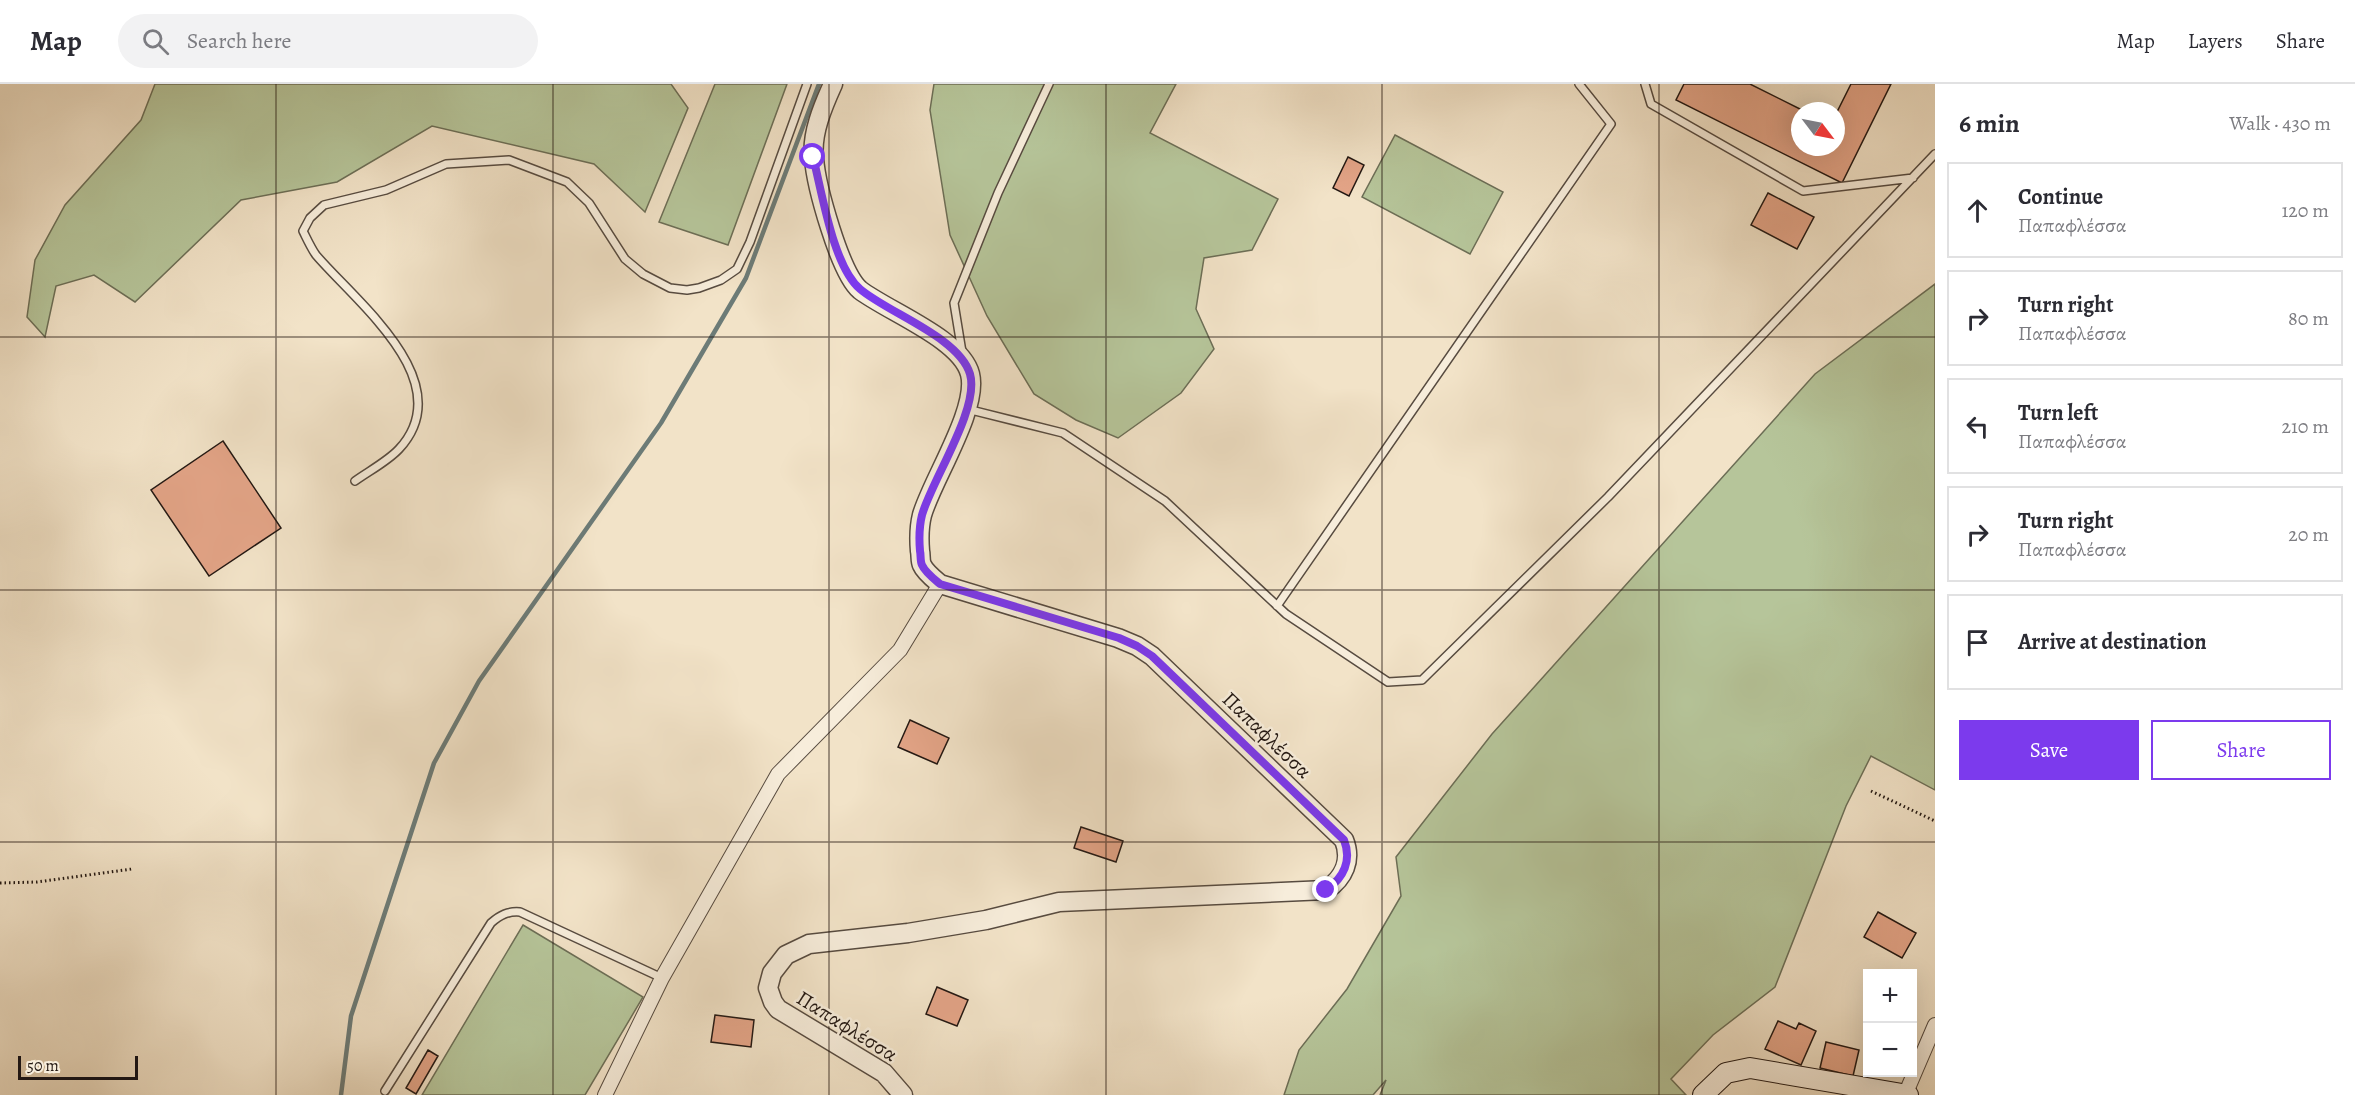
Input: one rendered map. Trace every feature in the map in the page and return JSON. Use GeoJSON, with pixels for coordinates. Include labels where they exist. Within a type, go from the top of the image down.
{"type":"FeatureCollection","features":[{"type":"Feature","properties":{"kind":"main road"},"geometry":{"type":"LineString","coordinates":[[1703,1095],[1726,1073],[1750,1068],[1906,1095]]}},
{"type":"Feature","properties":{"kind":"street"},"geometry":{"type":"LineString","coordinates":[[605,1095],[662,978],[778,774],[900,650],[940,584],[921,564],[920,525],[967,408],[971,388],[970,375],[964,360],[948,345],[859,289],[846,271],[830,228],[813,157],[821,112],[832,84]]}},
{"type":"Feature","properties":{"kind":"street","name":"Παπαφλέσσα"},"geometry":{"type":"LineString","coordinates":[[903,1095],[884,1073],[778,1009],[768,988],[772,973],[786,955],[809,944],[908,933],[986,920],[1059,902],[1326,890],[1335,884],[1343,873],[1348,850],[1344,840],[1152,656],[1137,646],[1119,638],[940,584]]}},
{"type":"Feature","properties":{"kind":"street"},"geometry":{"type":"LineString","coordinates":[[1906,1095],[1935,1025]]}},
{"type":"Feature","properties":{"kind":"lane"},"geometry":{"type":"LineString","coordinates":[[355,481],[399,450],[415,428],[419,408],[413,372],[386,330],[315,253],[303,231],[310,218],[324,205],[387,190],[446,164],[509,160],[567,183],[589,203],[625,259],[643,274],[669,288],[687,290],[699,288],[721,280],[738,269],[750,242],[807,84]]}},
{"type":"Feature","properties":{"kind":"lane"},"geometry":{"type":"LineString","coordinates":[[964,360],[954,303],[998,193],[1049,84]]}},
{"type":"Feature","properties":{"kind":"lane"},"geometry":{"type":"LineString","coordinates":[[1277,606],[1611,124],[1579,84]]}},
{"type":"Feature","properties":{"kind":"lane"},"geometry":{"type":"LineString","coordinates":[[1645,84],[1651,104],[1803,190],[1913,178]]}},
{"type":"Feature","properties":{"kind":"lane"},"geometry":{"type":"LineString","coordinates":[[967,408],[1063,433],[1165,501],[1286,614],[1388,682],[1422,680],[1608,497],[1935,154]]}},
{"type":"Feature","properties":{"kind":"lane"},"geometry":{"type":"LineString","coordinates":[[385,1091],[491,922],[506,913],[520,912],[662,978]]}},
{"type":"Feature","properties":{"kind":"path"},"geometry":{"type":"LineString","coordinates":[[1871,791],[1935,821]]}},
{"type":"Feature","properties":{"kind":"path"},"geometry":{"type":"LineString","coordinates":[[0,883],[37,882],[132,869]]}},
{"type":"Feature","properties":{"kind":"green space"},"geometry":{"type":"Polygon","coordinates":[[[155,84],[671,84],[688,108],[645,212],[594,164],[432,126],[337,182],[241,200],[135,302],[94,275],[56,286],[45,337],[27,317],[35,260],[65,205],[141,120],[155,84]]]}},
{"type":"Feature","properties":{"kind":"green space"},"geometry":{"type":"Polygon","coordinates":[[[715,84],[787,84],[728,245],[659,222],[715,84]]]}},
{"type":"Feature","properties":{"kind":"green space"},"geometry":{"type":"Polygon","coordinates":[[[934,84],[1176,84],[1150,133],[1278,199],[1252,250],[1204,258],[1196,309],[1214,349],[1181,393],[1118,438],[1076,420],[1034,394],[987,316],[950,235],[930,110],[934,84]]]}},
{"type":"Feature","properties":{"kind":"green space"},"geometry":{"type":"Polygon","coordinates":[[[1395,135],[1503,192],[1470,254],[1362,197],[1395,135]]]}},
{"type":"Feature","properties":{"kind":"green space"},"geometry":{"type":"Polygon","coordinates":[[[1935,284],[1935,790],[1871,756],[1846,806],[1775,987],[1713,1035],[1671,1079],[1686,1095],[1380,1095],[1386,1080],[1373,1095],[1284,1095],[1299,1050],[1347,989],[1401,896],[1396,857],[1492,734],[1815,374],[1935,284]]]}},
{"type":"Feature","properties":{"kind":"green space"},"geometry":{"type":"Polygon","coordinates":[[[523,925],[643,997],[585,1095],[422,1095],[523,925]]]}},
{"type":"Feature","properties":{"kind":"building"},"geometry":{"type":"Polygon","coordinates":[[[1684,84],[1750,84],[1791,104],[1791,156],[1845,156],[1845,102],[1842,102],[1851,84],[1891,84],[1842,183],[1676,100],[1684,84]]]}},
{"type":"Feature","properties":{"kind":"building"},"geometry":{"type":"Polygon","coordinates":[[[1348,157],[1364,165],[1349,196],[1333,188],[1348,157]]]}},
{"type":"Feature","properties":{"kind":"building"},"geometry":{"type":"Polygon","coordinates":[[[1768,193],[1814,217],[1797,249],[1751,225],[1768,193]]]}},
{"type":"Feature","properties":{"kind":"building"},"geometry":{"type":"Polygon","coordinates":[[[223,441],[281,528],[209,576],[151,490],[223,441]]]}},
{"type":"Feature","properties":{"kind":"building"},"geometry":{"type":"Polygon","coordinates":[[[910,720],[949,738],[937,764],[898,747],[910,720]]]}},
{"type":"Feature","properties":{"kind":"building"},"geometry":{"type":"Polygon","coordinates":[[[1081,827],[1123,841],[1116,862],[1074,848],[1081,827]]]}},
{"type":"Feature","properties":{"kind":"building"},"geometry":{"type":"Polygon","coordinates":[[[1878,912],[1916,933],[1902,958],[1864,937],[1878,912]]]}},
{"type":"Feature","properties":{"kind":"building"},"geometry":{"type":"Polygon","coordinates":[[[937,987],[968,1000],[957,1026],[926,1014],[937,987]]]}},
{"type":"Feature","properties":{"kind":"building"},"geometry":{"type":"Polygon","coordinates":[[[715,1015],[754,1020],[751,1047],[711,1042],[715,1015]]]}},
{"type":"Feature","properties":{"kind":"building"},"geometry":{"type":"Polygon","coordinates":[[[1778,1021],[1796,1029],[1799,1023],[1816,1031],[1801,1065],[1765,1049],[1778,1021]]]}},
{"type":"Feature","properties":{"kind":"building"},"geometry":{"type":"Polygon","coordinates":[[[1826,1042],[1859,1050],[1853,1076],[1820,1068],[1826,1042]]]}},
{"type":"Feature","properties":{"kind":"building"},"geometry":{"type":"Polygon","coordinates":[[[428,1050],[438,1056],[416,1094],[406,1088],[428,1050]]]}},
{"type":"Feature","properties":{"kind":"waterway"},"geometry":{"type":"LineString","coordinates":[[341,1095],[351,1016],[434,763],[479,681],[661,423],[746,278],[819,84]]}},
{"type":"Feature","properties":{"kind":"route"},"geometry":{"type":"LineString","coordinates":[[813,157],[830,228],[846,271],[859,289],[948,345],[964,360],[970,375],[971,388],[967,408],[920,525],[921,564],[940,584],[1119,638],[1152,656],[1344,840],[1348,850],[1347,862],[1335,884],[1326,890]]}}]}
